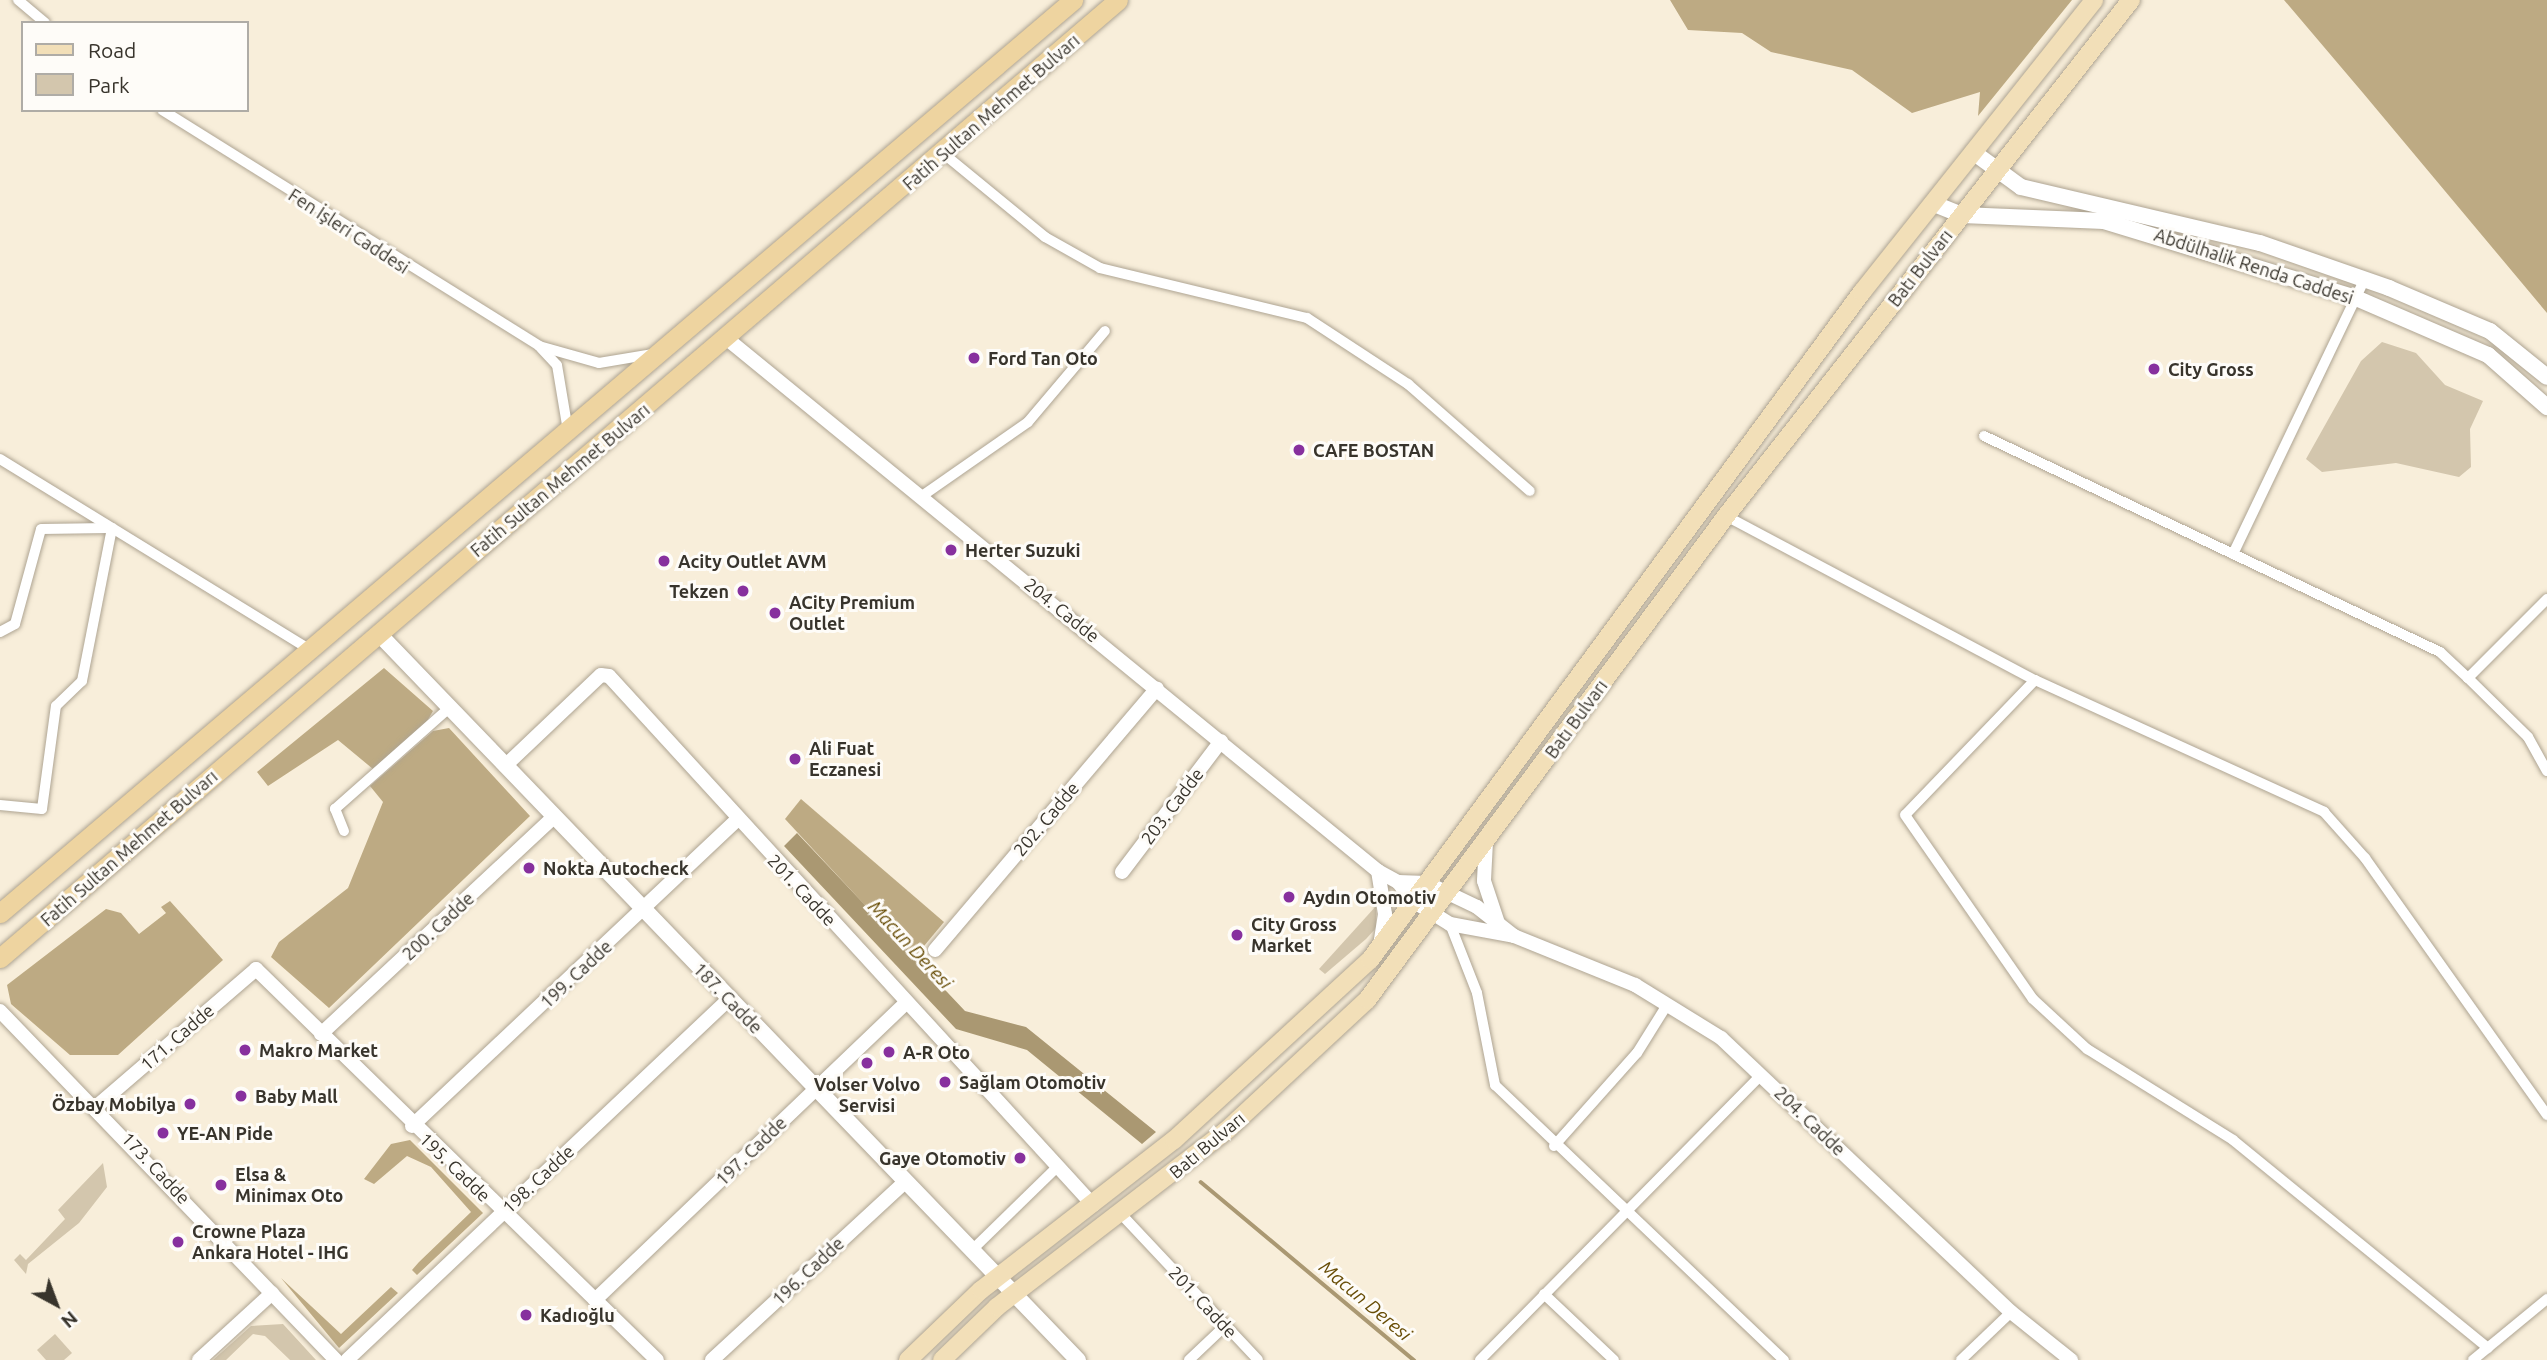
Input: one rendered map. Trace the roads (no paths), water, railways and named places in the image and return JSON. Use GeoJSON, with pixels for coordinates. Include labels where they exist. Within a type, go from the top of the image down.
{"type":"FeatureCollection","features":[{"type":"Feature","properties":{"kind":"highway","name":"Fatih Sultan Mehmet Bulvarı"},"geometry":{"type":"LineString","coordinates":[[0,913],[1073,0]]}},
{"type":"Feature","properties":{"kind":"highway","name":"Fatih Sultan Mehmet Bulvarı"},"geometry":{"type":"LineString","coordinates":[[0,958],[944,154],[1118,0]]}},
{"type":"Feature","properties":{"kind":"main road","name":"Batı Bulvarı"},"geometry":{"type":"LineString","coordinates":[[908,1360],[997,1278],[1093,1205],[1312,1020],[1380,947],[1932,203],[2094,0]]}},
{"type":"Feature","properties":{"kind":"main road","name":"Batı Bulvarı"},"geometry":{"type":"LineString","coordinates":[[943,1360],[1013,1295],[1227,1130],[1345,1022],[1433,914],[1726,516],[2131,0]]}},
{"type":"Feature","properties":{"kind":"main road","name":"Abdülhalik Renda Caddesi"},"geometry":{"type":"LineString","coordinates":[[1973,152],[1996,172],[2021,187],[2260,243],[2365,279],[2490,331],[2547,377]]}},
{"type":"Feature","properties":{"kind":"main road","name":"Abdülhalik Renda Caddesi"},"geometry":{"type":"LineString","coordinates":[[1932,203],[1962,215],[2104,221],[2356,298],[2488,355],[2547,407]]}},
{"type":"Feature","properties":{"kind":"main road","name":"187. Cadde"},"geometry":{"type":"LineString","coordinates":[[379,634],[1013,1295],[1079,1360]]}},
{"type":"Feature","properties":{"kind":"street"},"geometry":{"type":"LineString","coordinates":[[18,0],[43,21]]}},
{"type":"Feature","properties":{"kind":"street","name":"Fen İşleri Caddesi"},"geometry":{"type":"LineString","coordinates":[[165,112],[539,346]]}},
{"type":"Feature","properties":{"kind":"street"},"geometry":{"type":"LineString","coordinates":[[944,154],[1045,237],[1100,268],[1307,318],[1408,384],[1530,491]]}},
{"type":"Feature","properties":{"kind":"street"},"geometry":{"type":"LineString","coordinates":[[2233,554],[2365,279]]}},
{"type":"Feature","properties":{"kind":"street"},"geometry":{"type":"LineString","coordinates":[[922,496],[1028,422],[1105,331]]}},
{"type":"Feature","properties":{"kind":"street","name":"204. Cadde"},"geometry":{"type":"LineString","coordinates":[[726,338],[1378,871],[1398,882],[1413,901],[1450,924],[1514,936],[1635,985],[1721,1038],[2011,1312],[2071,1360]]}},
{"type":"Feature","properties":{"kind":"street"},"geometry":{"type":"LineString","coordinates":[[539,346],[599,363],[659,353]]}},
{"type":"Feature","properties":{"kind":"street"},"geometry":{"type":"LineString","coordinates":[[539,346],[557,365],[568,431]]}},
{"type":"Feature","properties":{"kind":"street"},"geometry":{"type":"LineString","coordinates":[[1984,436],[2440,652],[2528,737],[2547,771]]}},
{"type":"Feature","properties":{"kind":"street"},"geometry":{"type":"LineString","coordinates":[[0,459],[310,650]]}},
{"type":"Feature","properties":{"kind":"street"},"geometry":{"type":"LineString","coordinates":[[1726,516],[2035,680],[2324,812],[2365,858],[2547,1115]]}},
{"type":"Feature","properties":{"kind":"street"},"geometry":{"type":"LineString","coordinates":[[0,632],[15,624],[41,529],[112,528]]}},
{"type":"Feature","properties":{"kind":"street"},"geometry":{"type":"LineString","coordinates":[[0,805],[42,809],[57,706],[82,681],[112,528]]}},
{"type":"Feature","properties":{"kind":"street"},"geometry":{"type":"LineString","coordinates":[[2468,678],[2547,599]]}},
{"type":"Feature","properties":{"kind":"street","name":"201. Cadde"},"geometry":{"type":"LineString","coordinates":[[505,766],[604,674],[1093,1205]]}},
{"type":"Feature","properties":{"kind":"street"},"geometry":{"type":"LineString","coordinates":[[2035,680],[1905,816],[2033,999],[2087,1049],[2233,1140],[2488,1348]]}},
{"type":"Feature","properties":{"kind":"street","name":"202. Cadde"},"geometry":{"type":"LineString","coordinates":[[934,950],[1157,688]]}},
{"type":"Feature","properties":{"kind":"street"},"geometry":{"type":"LineString","coordinates":[[344,831],[335,809],[449,708]]}},
{"type":"Feature","properties":{"kind":"street","name":"203. Cadde"},"geometry":{"type":"LineString","coordinates":[[1122,872],[1221,741]]}},
{"type":"Feature","properties":{"kind":"street","name":"200. Cadde"},"geometry":{"type":"LineString","coordinates":[[321,1034],[554,817]]}},
{"type":"Feature","properties":{"kind":"street","name":"199. Cadde"},"geometry":{"type":"LineString","coordinates":[[412,1126],[644,911],[737,820]]}},
{"type":"Feature","properties":{"kind":"street"},"geometry":{"type":"LineString","coordinates":[[1486,842],[1484,881],[1498,923]]}},
{"type":"Feature","properties":{"kind":"street"},"geometry":{"type":"LineString","coordinates":[[1378,871],[1385,914],[1380,947]]}},
{"type":"Feature","properties":{"kind":"street","name":"204. Cadde"},"geometry":{"type":"LineString","coordinates":[[1398,882],[1427,883],[1498,923],[1514,936]]}},
{"type":"Feature","properties":{"kind":"street"},"geometry":{"type":"LineString","coordinates":[[1450,924],[1477,993],[1489,1075],[1554,1146],[1626,1209],[1784,1360]]}},
{"type":"Feature","properties":{"kind":"street","name":"195. Cadde"},"geometry":{"type":"LineString","coordinates":[[256,969],[412,1126],[657,1360]]}},
{"type":"Feature","properties":{"kind":"street","name":"171. Cadde"},"geometry":{"type":"LineString","coordinates":[[97,1106],[256,969]]}},
{"type":"Feature","properties":{"kind":"street","name":"198. Cadde"},"geometry":{"type":"LineString","coordinates":[[347,1360],[729,999]]}},
{"type":"Feature","properties":{"kind":"street","name":"197. Cadde"},"geometry":{"type":"LineString","coordinates":[[595,1300],[907,1002]]}},
{"type":"Feature","properties":{"kind":"street"},"geometry":{"type":"LineString","coordinates":[[1554,1146],[1623,1070],[1667,1005]]}},
{"type":"Feature","properties":{"kind":"street","name":"173. Cadde"},"geometry":{"type":"LineString","coordinates":[[0,1011],[97,1106],[336,1360]]}},
{"type":"Feature","properties":{"kind":"street"},"geometry":{"type":"LineString","coordinates":[[1480,1360],[1761,1075]]}},
{"type":"Feature","properties":{"kind":"street"},"geometry":{"type":"LineString","coordinates":[[971,1251],[1058,1167]]}},
{"type":"Feature","properties":{"kind":"street","name":"196. Cadde"},"geometry":{"type":"LineString","coordinates":[[712,1360],[905,1182]]}},
{"type":"Feature","properties":{"kind":"street","name":"201. Cadde"},"geometry":{"type":"LineString","coordinates":[[1121,1214],[1258,1360]]}},
{"type":"Feature","properties":{"kind":"street"},"geometry":{"type":"LineString","coordinates":[[199,1360],[272,1293]]}},
{"type":"Feature","properties":{"kind":"street"},"geometry":{"type":"LineString","coordinates":[[1544,1294],[1614,1360]]}},
{"type":"Feature","properties":{"kind":"street"},"geometry":{"type":"LineString","coordinates":[[2473,1360],[2547,1299]]}},
{"type":"Feature","properties":{"kind":"street"},"geometry":{"type":"LineString","coordinates":[[1961,1360],[2011,1312]]}},
{"type":"Feature","properties":{"kind":"street"},"geometry":{"type":"LineString","coordinates":[[1189,1360],[1225,1326]]}},
{"type":"Feature","properties":{"kind":"waterway","name":"Macun Deresi"},"geometry":{"type":"LineString","coordinates":[[1201,1182],[1414,1360]]}},
{"type":"Feature","properties":{"kind":"place","name":"Ford Tan Oto"},"geometry":{"type":"Point","coordinates":[974,358]}},
{"type":"Feature","properties":{"kind":"place","name":"City Gross"},"geometry":{"type":"Point","coordinates":[2154,369]}},
{"type":"Feature","properties":{"kind":"place","name":"CAFE BOSTAN"},"geometry":{"type":"Point","coordinates":[1299,450]}},
{"type":"Feature","properties":{"kind":"place","name":"Herter Suzuki"},"geometry":{"type":"Point","coordinates":[951,550]}},
{"type":"Feature","properties":{"kind":"place","name":"Acity Outlet AVM"},"geometry":{"type":"Point","coordinates":[664,561]}},
{"type":"Feature","properties":{"kind":"place","name":"Tekzen"},"geometry":{"type":"Point","coordinates":[743,591]}},
{"type":"Feature","properties":{"kind":"place","name":"ACity Premium Outlet"},"geometry":{"type":"Point","coordinates":[775,613]}},
{"type":"Feature","properties":{"kind":"place","name":"Ali Fuat Eczanesi"},"geometry":{"type":"Point","coordinates":[795,759]}},
{"type":"Feature","properties":{"kind":"place","name":"Nokta Autocheck"},"geometry":{"type":"Point","coordinates":[529,868]}},
{"type":"Feature","properties":{"kind":"place","name":"Aydın Otomotiv"},"geometry":{"type":"Point","coordinates":[1289,897]}},
{"type":"Feature","properties":{"kind":"place","name":"City Gross Market"},"geometry":{"type":"Point","coordinates":[1237,935]}},
{"type":"Feature","properties":{"kind":"place","name":"Makro Market"},"geometry":{"type":"Point","coordinates":[245,1050]}},
{"type":"Feature","properties":{"kind":"place","name":"A-R Oto"},"geometry":{"type":"Point","coordinates":[889,1052]}},
{"type":"Feature","properties":{"kind":"place","name":"Volser Volvo Servisi"},"geometry":{"type":"Point","coordinates":[867,1063]}},
{"type":"Feature","properties":{"kind":"place","name":"Sağlam Otomotiv"},"geometry":{"type":"Point","coordinates":[945,1082]}},
{"type":"Feature","properties":{"kind":"place","name":"Baby Mall"},"geometry":{"type":"Point","coordinates":[241,1096]}},
{"type":"Feature","properties":{"kind":"place","name":"Özbay Mobilya"},"geometry":{"type":"Point","coordinates":[190,1104]}},
{"type":"Feature","properties":{"kind":"place","name":"YE-AN Pide"},"geometry":{"type":"Point","coordinates":[163,1133]}},
{"type":"Feature","properties":{"kind":"place","name":"Gaye Otomotiv"},"geometry":{"type":"Point","coordinates":[1020,1158]}},
{"type":"Feature","properties":{"kind":"place","name":"Elsa & Minimax Oto"},"geometry":{"type":"Point","coordinates":[221,1185]}},
{"type":"Feature","properties":{"kind":"place","name":"Crowne Plaza Ankara Hotel - IHG"},"geometry":{"type":"Point","coordinates":[178,1242]}},
{"type":"Feature","properties":{"kind":"place","name":"Kadıoğlu"},"geometry":{"type":"Point","coordinates":[526,1315]}}]}
